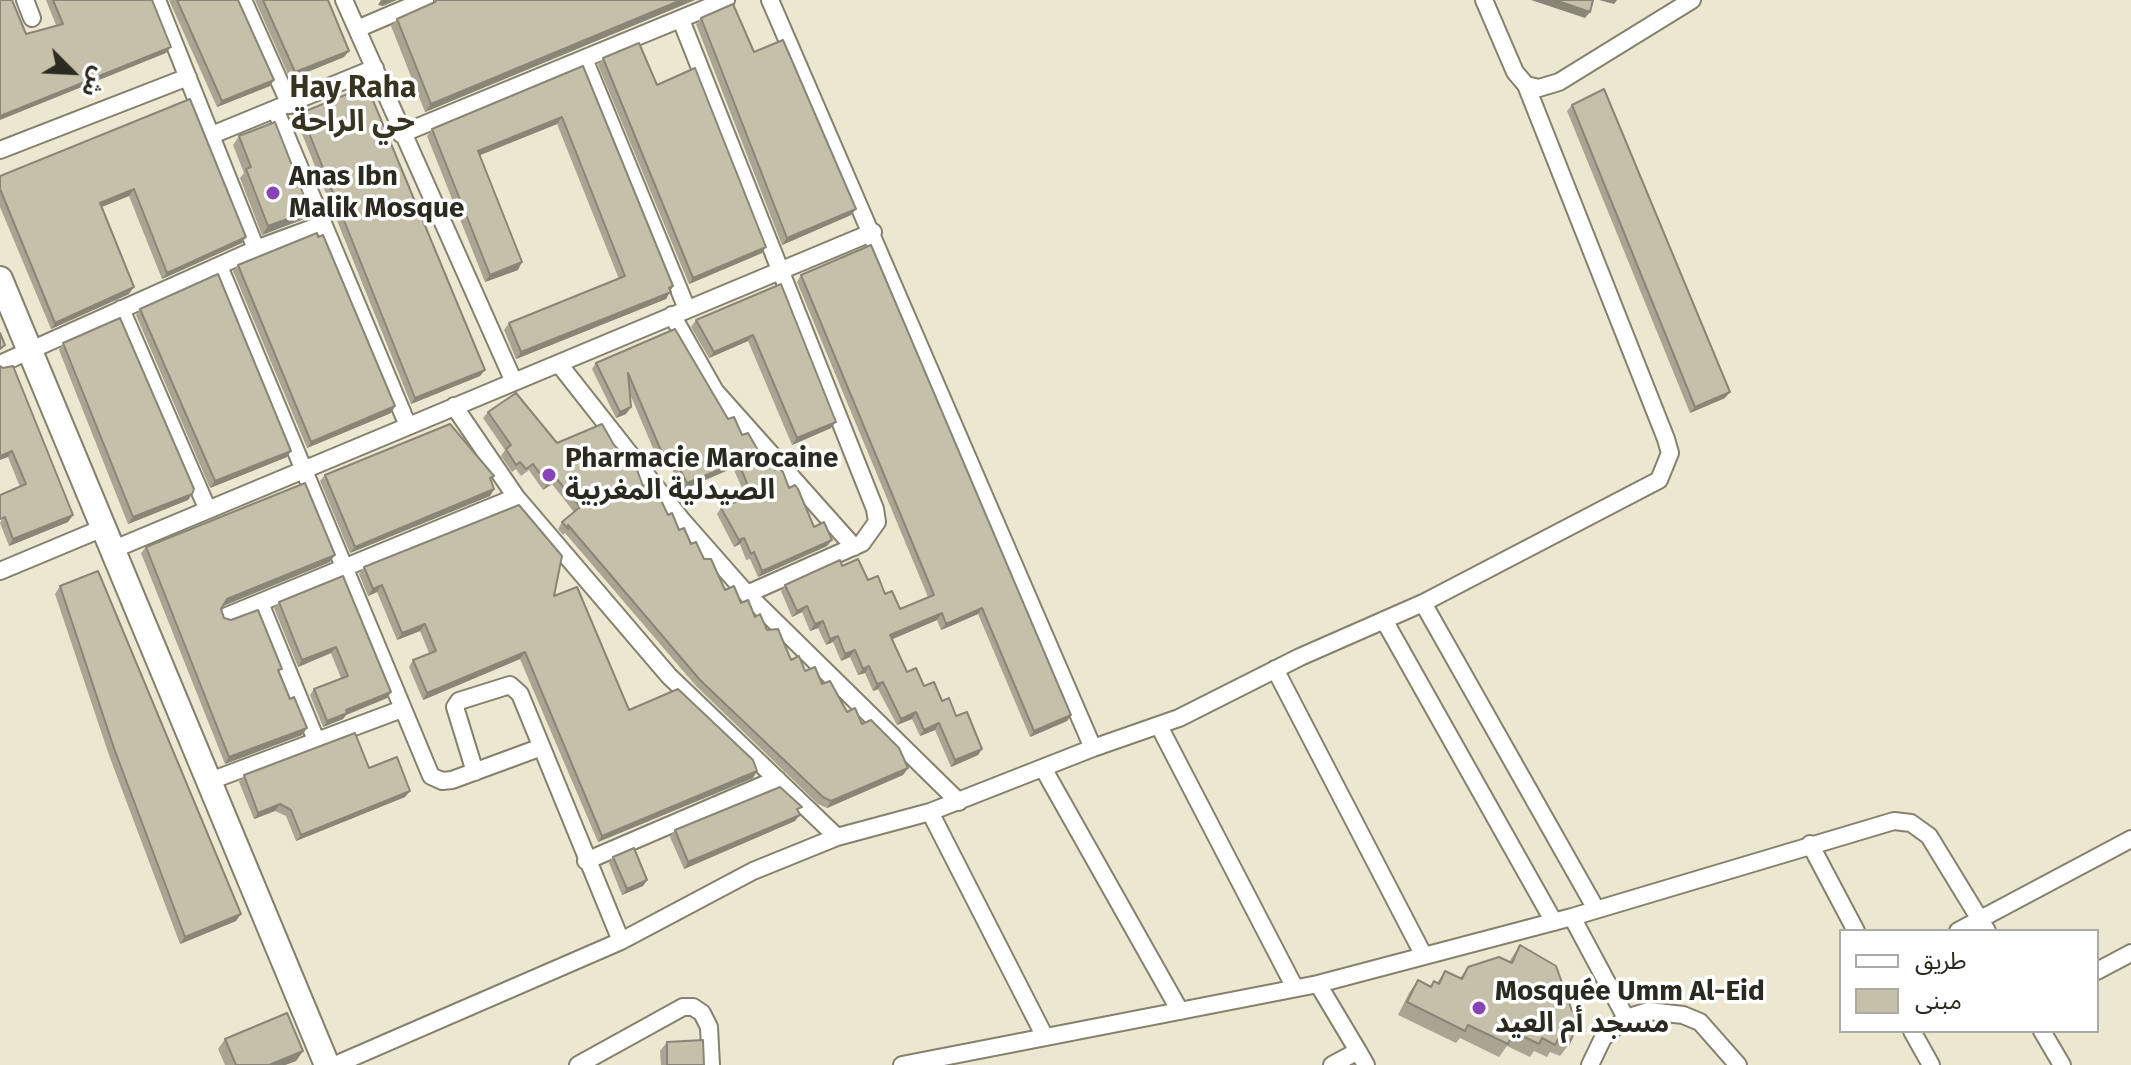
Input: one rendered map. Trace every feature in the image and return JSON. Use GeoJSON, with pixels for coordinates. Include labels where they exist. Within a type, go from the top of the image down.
{"type":"FeatureCollection","features":[{"type":"Feature","properties":{"kind":"street"},"geometry":{"type":"LineString","coordinates":[[25,0],[32,18]]}},
{"type":"Feature","properties":{"kind":"street"},"geometry":{"type":"LineString","coordinates":[[157,0],[256,249]]}},
{"type":"Feature","properties":{"kind":"street"},"geometry":{"type":"LineString","coordinates":[[243,0],[283,108],[321,225],[408,426]]}},
{"type":"Feature","properties":{"kind":"street"},"geometry":{"type":"LineString","coordinates":[[344,0],[401,134],[514,382]]}},
{"type":"Feature","properties":{"kind":"street"},"geometry":{"type":"LineString","coordinates":[[357,29],[425,0]]}},
{"type":"Feature","properties":{"kind":"street"},"geometry":{"type":"LineString","coordinates":[[401,134],[585,61],[726,0]]}},
{"type":"Feature","properties":{"kind":"street"},"geometry":{"type":"LineString","coordinates":[[770,0],[873,232],[1093,748]]}},
{"type":"Feature","properties":{"kind":"street"},"geometry":{"type":"LineString","coordinates":[[335,1065],[621,941],[753,871],[837,837],[959,802],[1093,748],[1159,726],[1275,669],[1423,603],[1659,480],[1670,453],[1526,85],[1515,72],[1484,0]]}},
{"type":"Feature","properties":{"kind":"street"},"geometry":{"type":"LineString","coordinates":[[1526,85],[1539,88],[1559,82],[1692,0]]}},
{"type":"Feature","properties":{"kind":"street"},"geometry":{"type":"LineString","coordinates":[[681,20],[875,509],[877,522],[874,530],[854,547],[747,594]]}},
{"type":"Feature","properties":{"kind":"street"},"geometry":{"type":"LineString","coordinates":[[585,61],[679,312],[715,391],[854,547]]}},
{"type":"Feature","properties":{"kind":"street"},"geometry":{"type":"LineString","coordinates":[[212,135],[375,68]]}},
{"type":"Feature","properties":{"kind":"street"},"geometry":{"type":"LineString","coordinates":[[0,150],[188,77]]}},
{"type":"Feature","properties":{"kind":"street"},"geometry":{"type":"LineString","coordinates":[[0,364],[256,249],[321,225]]}},
{"type":"Feature","properties":{"kind":"street"},"geometry":{"type":"LineString","coordinates":[[0,571],[207,508],[873,232]]}},
{"type":"Feature","properties":{"kind":"street"},"geometry":{"type":"LineString","coordinates":[[219,266],[348,567],[431,776],[448,781],[539,748]]}},
{"type":"Feature","properties":{"kind":"street"},"geometry":{"type":"LineString","coordinates":[[0,279],[327,1065]]}},
{"type":"Feature","properties":{"kind":"street"},"geometry":{"type":"LineString","coordinates":[[121,309],[207,508]]}},
{"type":"Feature","properties":{"kind":"street"},"geometry":{"type":"LineString","coordinates":[[559,364],[681,519],[747,594],[959,802]]}},
{"type":"Feature","properties":{"kind":"street"},"geometry":{"type":"LineString","coordinates":[[454,406],[516,497],[669,676],[837,837]]}},
{"type":"Feature","properties":{"kind":"street"},"geometry":{"type":"LineString","coordinates":[[227,616],[516,497]]}},
{"type":"Feature","properties":{"kind":"street"},"geometry":{"type":"LineString","coordinates":[[260,603],[316,740]]}},
{"type":"Feature","properties":{"kind":"street"},"geometry":{"type":"LineString","coordinates":[[1423,603],[1596,909]]}},
{"type":"Feature","properties":{"kind":"street"},"geometry":{"type":"LineString","coordinates":[[1384,620],[1554,922]]}},
{"type":"Feature","properties":{"kind":"street"},"geometry":{"type":"LineString","coordinates":[[1275,669],[1424,956]]}},
{"type":"Feature","properties":{"kind":"street"},"geometry":{"type":"LineString","coordinates":[[475,772],[455,707],[459,701],[506,685],[513,687],[520,694],[539,748],[621,941]]}},
{"type":"Feature","properties":{"kind":"street"},"geometry":{"type":"LineString","coordinates":[[210,781],[402,709]]}},
{"type":"Feature","properties":{"kind":"street"},"geometry":{"type":"LineString","coordinates":[[1159,726],[1295,988]]}},
{"type":"Feature","properties":{"kind":"street"},"geometry":{"type":"LineString","coordinates":[[1043,768],[1180,1011]]}},
{"type":"Feature","properties":{"kind":"street"},"geometry":{"type":"LineString","coordinates":[[586,861],[777,779]]}},
{"type":"Feature","properties":{"kind":"street"},"geometry":{"type":"LineString","coordinates":[[930,812],[1045,1037]]}},
{"type":"Feature","properties":{"kind":"street"},"geometry":{"type":"LineString","coordinates":[[902,1065],[1318,984],[1572,917],[1894,821],[1911,823],[1929,836],[1984,926],[2131,839]]}},
{"type":"Feature","properties":{"kind":"street"},"geometry":{"type":"LineString","coordinates":[[1810,844],[1855,929]]}},
{"type":"Feature","properties":{"kind":"street"},"geometry":{"type":"LineString","coordinates":[[1572,917],[1626,1018]]}},
{"type":"Feature","properties":{"kind":"street"},"geometry":{"type":"LineString","coordinates":[[2099,970],[2131,953]]}},
{"type":"Feature","properties":{"kind":"street"},"geometry":{"type":"LineString","coordinates":[[1318,984],[1362,1058],[1332,1065]]}},
{"type":"Feature","properties":{"kind":"street"},"geometry":{"type":"LineString","coordinates":[[578,1065],[603,1059],[683,1007],[693,1007],[702,1013],[709,1027],[711,1065]]}},
{"type":"Feature","properties":{"kind":"street"},"geometry":{"type":"LineString","coordinates":[[1590,1065],[1603,1038],[1626,1018],[1648,1011],[1683,1015],[1700,1022],[1738,1065]]}},
{"type":"Feature","properties":{"kind":"street"},"geometry":{"type":"LineString","coordinates":[[1913,1033],[1931,1065]]}},
{"type":"Feature","properties":{"kind":"street"},"geometry":{"type":"LineString","coordinates":[[2043,1033],[2062,1065]]}},
{"type":"Feature","properties":{"kind":"building"},"geometry":{"type":"Polygon","coordinates":[[[0,0],[12,0],[26,34],[63,24],[53,0],[152,0],[171,47],[0,116],[0,0]]]}},
{"type":"Feature","properties":{"kind":"building"},"geometry":{"type":"Polygon","coordinates":[[[177,0],[238,0],[274,80],[222,101],[177,0]]]}},
{"type":"Feature","properties":{"kind":"building"},"geometry":{"type":"Polygon","coordinates":[[[263,0],[328,0],[349,51],[295,72],[263,0]]]}},
{"type":"Feature","properties":{"kind":"building"},"geometry":{"type":"Polygon","coordinates":[[[436,0],[681,0],[431,104],[397,19],[436,0]]]}},
{"type":"Feature","properties":{"kind":"building"},"geometry":{"type":"Polygon","coordinates":[[[1555,0],[1593,0],[1590,12],[1555,0]]]}},
{"type":"Feature","properties":{"kind":"building"},"geometry":{"type":"Polygon","coordinates":[[[733,4],[754,52],[783,40],[856,209],[787,238],[701,18],[733,4]]]}},
{"type":"Feature","properties":{"kind":"building"},"geometry":{"type":"Polygon","coordinates":[[[639,43],[657,85],[695,68],[766,247],[693,278],[603,58],[639,43]]]}},
{"type":"Feature","properties":{"kind":"building"},"geometry":{"type":"Polygon","coordinates":[[[583,66],[673,286],[669,288],[671,292],[521,352],[509,323],[625,276],[562,117],[478,151],[522,262],[490,275],[432,129],[583,66]]]}},
{"type":"Feature","properties":{"kind":"building"},"geometry":{"type":"Polygon","coordinates":[[[367,86],[485,370],[415,398],[301,113],[367,86]]]}},
{"type":"Feature","properties":{"kind":"building"},"geometry":{"type":"Polygon","coordinates":[[[1604,89],[1730,392],[1695,407],[1572,105],[1604,89]]]}},
{"type":"Feature","properties":{"kind":"building"},"geometry":{"type":"Polygon","coordinates":[[[190,99],[246,237],[167,273],[134,189],[100,203],[134,287],[55,323],[0,189],[0,176],[190,99]]]}},
{"type":"Feature","properties":{"kind":"building"},"geometry":{"type":"Polygon","coordinates":[[[275,122],[310,211],[268,226],[246,169],[251,167],[239,136],[275,122]]]}},
{"type":"Feature","properties":{"kind":"building"},"geometry":{"type":"Polygon","coordinates":[[[317,233],[318,237],[323,235],[395,406],[311,442],[238,265],[317,233]]]}},
{"type":"Feature","properties":{"kind":"building"},"geometry":{"type":"Polygon","coordinates":[[[871,245],[1071,715],[1034,731],[982,608],[946,624],[942,613],[890,635],[907,672],[916,668],[924,686],[934,682],[942,701],[949,698],[956,716],[967,712],[982,749],[955,760],[939,723],[924,730],[916,712],[901,719],[883,682],[877,684],[869,666],[863,669],[855,650],[845,654],[838,636],[830,639],[823,621],[815,624],[807,606],[797,611],[785,585],[840,560],[842,566],[858,559],[868,580],[878,576],[885,594],[892,591],[900,609],[934,595],[801,275],[871,245]]]}},
{"type":"Feature","properties":{"kind":"building"},"geometry":{"type":"Polygon","coordinates":[[[218,274],[291,451],[215,481],[140,309],[218,274]]]}},
{"type":"Feature","properties":{"kind":"building"},"geometry":{"type":"Polygon","coordinates":[[[781,284],[836,422],[797,438],[753,335],[714,352],[696,320],[781,284]]]}},
{"type":"Feature","properties":{"kind":"building"},"geometry":{"type":"Polygon","coordinates":[[[120,318],[194,489],[192,494],[133,517],[63,343],[120,318]]]}},
{"type":"Feature","properties":{"kind":"building"},"geometry":{"type":"Polygon","coordinates":[[[675,329],[728,419],[734,417],[742,435],[748,433],[759,452],[764,451],[770,457],[775,470],[779,468],[783,472],[789,488],[795,485],[814,527],[824,522],[832,540],[762,571],[754,552],[751,554],[744,538],[739,540],[721,508],[752,495],[738,462],[687,483],[670,450],[662,453],[628,373],[631,407],[620,412],[596,363],[675,329]]]}},
{"type":"Feature","properties":{"kind":"building"},"geometry":{"type":"Polygon","coordinates":[[[0,366],[13,366],[73,515],[13,539],[5,517],[0,519],[0,495],[26,484],[12,451],[0,456],[0,366]]]}},
{"type":"Feature","properties":{"kind":"building"},"geometry":{"type":"Polygon","coordinates":[[[516,393],[557,443],[602,424],[614,445],[636,467],[643,486],[648,484],[655,500],[660,498],[668,515],[672,513],[679,530],[684,528],[691,544],[696,542],[704,559],[711,559],[725,590],[734,586],[741,603],[748,600],[755,617],[760,614],[767,630],[778,629],[791,660],[799,656],[805,671],[815,667],[822,684],[830,681],[847,712],[855,708],[862,724],[871,720],[899,748],[908,768],[831,801],[823,797],[700,680],[568,525],[568,529],[562,522],[580,507],[556,478],[547,483],[533,464],[526,469],[520,462],[516,465],[506,449],[511,445],[488,412],[516,393]]]}},
{"type":"Feature","properties":{"kind":"building"},"geometry":{"type":"Polygon","coordinates":[[[450,424],[494,476],[490,478],[494,489],[355,547],[325,475],[450,424]]]}},
{"type":"Feature","properties":{"kind":"building"},"geometry":{"type":"Polygon","coordinates":[[[305,483],[335,555],[227,599],[221,609],[224,618],[231,620],[258,610],[282,669],[278,670],[290,699],[294,697],[307,728],[229,757],[146,547],[305,483]]]}},
{"type":"Feature","properties":{"kind":"building"},"geometry":{"type":"Polygon","coordinates":[[[519,505],[562,556],[554,596],[577,587],[629,710],[678,689],[753,760],[757,771],[602,836],[525,652],[427,693],[413,660],[436,651],[425,624],[402,633],[382,585],[373,589],[364,567],[519,505]]]}},
{"type":"Feature","properties":{"kind":"building"},"geometry":{"type":"Polygon","coordinates":[[[98,571],[241,914],[185,937],[115,751],[60,586],[98,571]]]}},
{"type":"Feature","properties":{"kind":"building"},"geometry":{"type":"Polygon","coordinates":[[[343,576],[391,692],[327,721],[314,689],[348,676],[336,647],[302,660],[279,602],[343,576]]]}},
{"type":"Feature","properties":{"kind":"building"},"geometry":{"type":"Polygon","coordinates":[[[355,733],[369,768],[397,757],[410,791],[301,835],[291,810],[280,804],[258,813],[244,775],[355,733]]]}},
{"type":"Feature","properties":{"kind":"building"},"geometry":{"type":"Polygon","coordinates":[[[780,787],[802,807],[797,809],[800,815],[688,862],[675,830],[780,787]]]}},
{"type":"Feature","properties":{"kind":"building"},"geometry":{"type":"Polygon","coordinates":[[[634,848],[647,880],[627,889],[613,857],[634,848]]]}},
{"type":"Feature","properties":{"kind":"building","name":"Mosquée Umm Al-Eid مسجد أم العيد"},"geometry":{"type":"Polygon","coordinates":[[[1520,945],[1556,966],[1572,1011],[1582,1015],[1569,1044],[1558,1039],[1555,1045],[1542,1038],[1539,1044],[1514,1032],[1508,1044],[1468,1025],[1465,1031],[1407,1002],[1418,980],[1431,987],[1434,981],[1439,984],[1445,971],[1462,979],[1468,967],[1499,957],[1512,963],[1520,945]]]}},
{"type":"Feature","properties":{"kind":"building"},"geometry":{"type":"Polygon","coordinates":[[[287,1013],[303,1051],[269,1065],[236,1065],[225,1039],[287,1013]]]}},
{"type":"Feature","properties":{"kind":"building"},"geometry":{"type":"Polygon","coordinates":[[[703,1040],[704,1065],[667,1065],[667,1042],[703,1040]]]}},
{"type":"Feature","properties":{"kind":"place","name":"Anas Ibn Malik Mosque"},"geometry":{"type":"Point","coordinates":[273,193]}},
{"type":"Feature","properties":{"kind":"place","name":"Pharmacie Marocaine الصيدلية المغربية"},"geometry":{"type":"Point","coordinates":[549,475]}},
{"type":"Feature","properties":{"kind":"place","name":"Mosquée Umm Al-Eid مسجد أم العيد"},"geometry":{"type":"Point","coordinates":[1479,1008]}},
{"type":"Feature","properties":{"kind":"district","name":"Hay Raha حي الراحة"},"geometry":{"type":"Point","coordinates":[353,106]}}]}
